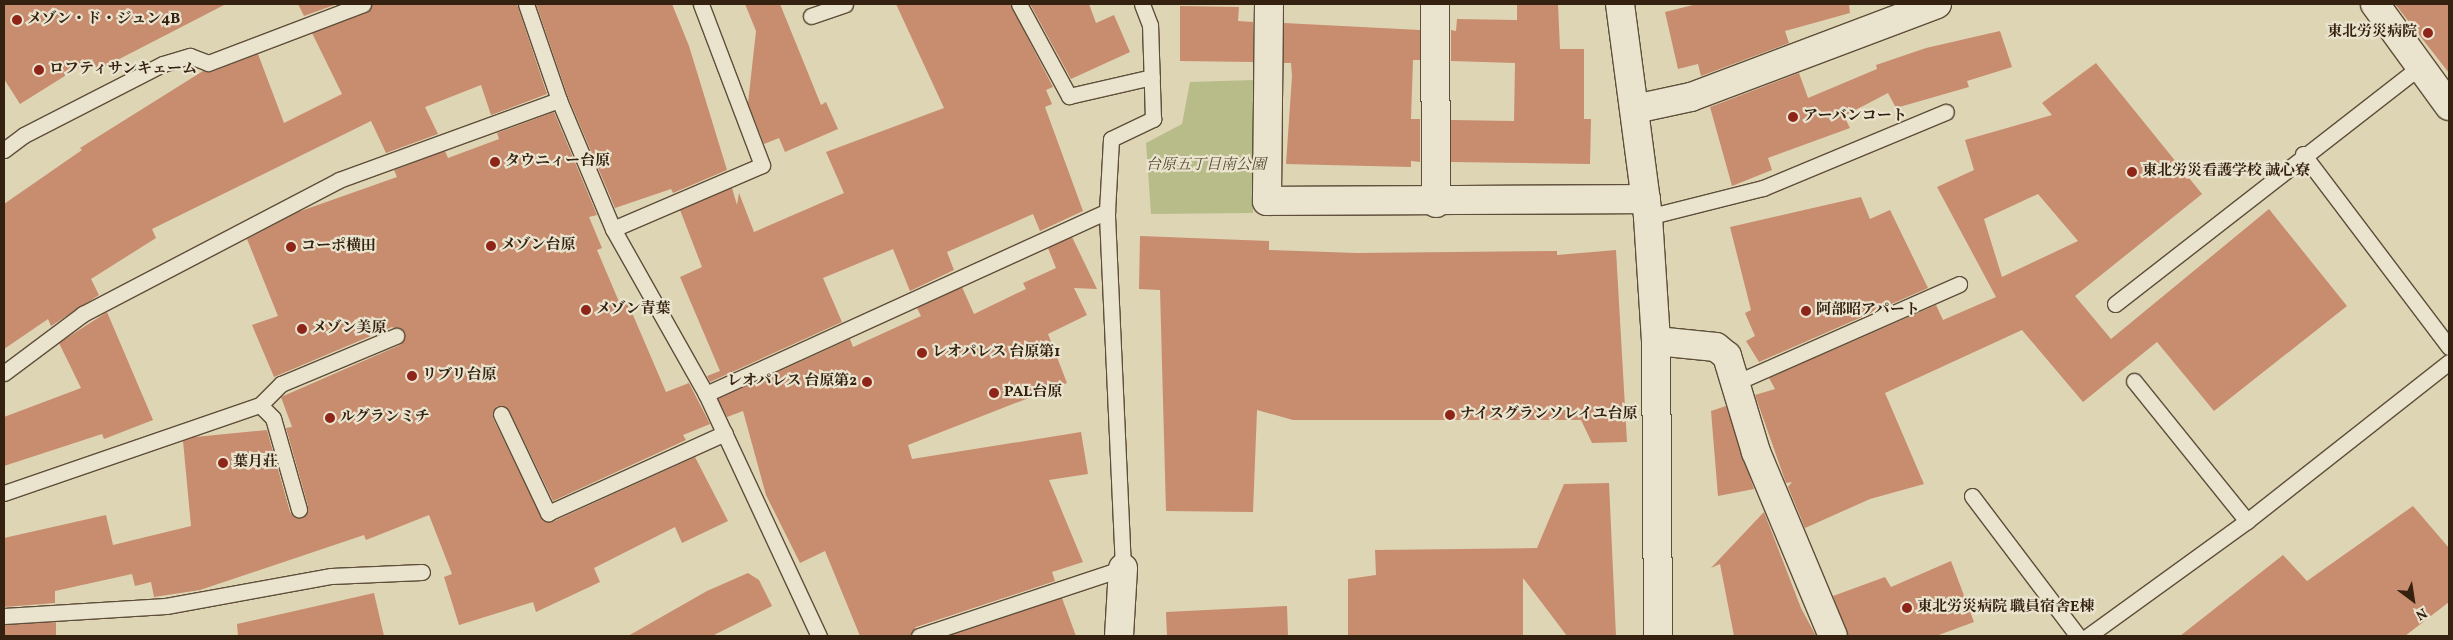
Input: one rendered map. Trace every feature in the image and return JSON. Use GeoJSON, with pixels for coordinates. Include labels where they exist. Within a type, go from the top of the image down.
{"type":"FeatureCollection","features":[{"type":"Feature","properties":{"kind":"street"},"geometry":{"type":"LineString","coordinates":[[1269,4],[1267,202],[1436,203],[1647,208]]}},
{"type":"Feature","properties":{"kind":"street"},"geometry":{"type":"LineString","coordinates":[[1435,4],[1436,203]]}},
{"type":"Feature","properties":{"kind":"street"},"geometry":{"type":"LineString","coordinates":[[1620,4],[1647,208],[1656,341],[1658,636]]}},
{"type":"Feature","properties":{"kind":"street"},"geometry":{"type":"LineString","coordinates":[[1635,109],[1691,97],[1937,4]]}},
{"type":"Feature","properties":{"kind":"street"},"geometry":{"type":"LineString","coordinates":[[2375,4],[2449,106]]}},
{"type":"Feature","properties":{"kind":"street"},"geometry":{"type":"LineString","coordinates":[[1656,341],[1689,342],[1722,350],[1735,383],[1756,452],[1833,636]]}},
{"type":"Feature","properties":{"kind":"street"},"geometry":{"type":"LineString","coordinates":[[1119,636],[1123,568]]}},
{"type":"Feature","properties":{"kind":"lane"},"geometry":{"type":"LineString","coordinates":[[4,150],[24,136],[163,64],[190,56],[208,63],[363,4]]}},
{"type":"Feature","properties":{"kind":"lane"},"geometry":{"type":"LineString","coordinates":[[526,4],[559,100],[613,229],[706,394],[819,636]]}},
{"type":"Feature","properties":{"kind":"lane"},"geometry":{"type":"LineString","coordinates":[[613,229],[762,165],[701,4]]}},
{"type":"Feature","properties":{"kind":"lane"},"geometry":{"type":"LineString","coordinates":[[811,16],[845,4]]}},
{"type":"Feature","properties":{"kind":"lane"},"geometry":{"type":"LineString","coordinates":[[1019,4],[1069,96],[1152,77]]}},
{"type":"Feature","properties":{"kind":"lane"},"geometry":{"type":"LineString","coordinates":[[919,636],[1123,568],[1107,212],[1111,138],[1153,120],[1150,25],[1142,4]]}},
{"type":"Feature","properties":{"kind":"lane"},"geometry":{"type":"LineString","coordinates":[[2115,304],[2303,154],[2419,67]]}},
{"type":"Feature","properties":{"kind":"lane"},"geometry":{"type":"LineString","coordinates":[[4,373],[83,314],[339,180],[559,100]]}},
{"type":"Feature","properties":{"kind":"lane"},"geometry":{"type":"LineString","coordinates":[[1647,208],[1762,188],[1946,112]]}},
{"type":"Feature","properties":{"kind":"lane"},"geometry":{"type":"LineString","coordinates":[[2303,154],[2449,347]]}},
{"type":"Feature","properties":{"kind":"lane"},"geometry":{"type":"LineString","coordinates":[[706,394],[1107,212]]}},
{"type":"Feature","properties":{"kind":"lane"},"geometry":{"type":"LineString","coordinates":[[1735,383],[1959,284]]}},
{"type":"Feature","properties":{"kind":"lane"},"geometry":{"type":"LineString","coordinates":[[4,493],[260,405],[281,384],[396,336]]}},
{"type":"Feature","properties":{"kind":"lane"},"geometry":{"type":"LineString","coordinates":[[2088,636],[2247,521],[2449,362]]}},
{"type":"Feature","properties":{"kind":"lane"},"geometry":{"type":"LineString","coordinates":[[2134,381],[2247,521]]}},
{"type":"Feature","properties":{"kind":"lane"},"geometry":{"type":"LineString","coordinates":[[260,405],[273,418],[299,509]]}},
{"type":"Feature","properties":{"kind":"lane"},"geometry":{"type":"LineString","coordinates":[[501,414],[548,513],[724,433]]}},
{"type":"Feature","properties":{"kind":"lane"},"geometry":{"type":"LineString","coordinates":[[1972,496],[2078,636]]}},
{"type":"Feature","properties":{"kind":"lane"},"geometry":{"type":"LineString","coordinates":[[4,616],[166,606],[331,576],[422,572]]}},
{"type":"Feature","properties":{"kind":"green space","name":"台原五丁目南公園"},"geometry":{"type":"Polygon","coordinates":[[[1254,80],[1253,213],[1151,214],[1146,143],[1182,124],[1190,82],[1254,80]]]}},
{"type":"Feature","properties":{"kind":"building"},"geometry":{"type":"Polygon","coordinates":[[[4,4],[226,4],[98,70],[92,59],[20,104],[4,79],[4,4]]]}},
{"type":"Feature","properties":{"kind":"building"},"geometry":{"type":"Polygon","coordinates":[[[298,4],[337,4],[304,16],[298,4]]]}},
{"type":"Feature","properties":{"kind":"building"},"geometry":{"type":"Polygon","coordinates":[[[372,4],[517,4],[547,94],[491,115],[481,85],[425,107],[438,134],[386,153],[371,121],[152,229],[156,238],[91,279],[99,295],[51,326],[48,319],[4,349],[4,204],[82,150],[80,148],[203,71],[211,72],[258,54],[284,123],[342,94],[312,33],[366,13],[372,4]]]}},
{"type":"Feature","properties":{"kind":"building"},"geometry":{"type":"Polygon","coordinates":[[[536,4],[672,4],[689,46],[727,170],[673,193],[671,189],[615,208],[568,97],[536,4]]]}},
{"type":"Feature","properties":{"kind":"building"},"geometry":{"type":"Polygon","coordinates":[[[745,4],[780,4],[821,105],[826,102],[838,129],[785,152],[779,138],[764,144],[748,103],[756,31],[745,4]]]}},
{"type":"Feature","properties":{"kind":"building"},"geometry":{"type":"Polygon","coordinates":[[[896,4],[1010,4],[1053,87],[1046,90],[1052,104],[1045,107],[1083,211],[1040,231],[1033,214],[947,252],[954,270],[910,291],[893,249],[823,278],[842,322],[710,382],[707,376],[720,371],[680,277],[702,267],[680,210],[732,188],[737,205],[739,193],[754,232],[844,193],[826,152],[944,108],[896,4]]]}},
{"type":"Feature","properties":{"kind":"building"},"geometry":{"type":"Polygon","coordinates":[[[1030,4],[1089,4],[1096,23],[1114,15],[1130,52],[1071,79],[1030,4]]]}},
{"type":"Feature","properties":{"kind":"building"},"geometry":{"type":"Polygon","coordinates":[[[1517,4],[1558,4],[1560,49],[1584,49],[1584,119],[1591,119],[1590,164],[1451,162],[1451,120],[1514,121],[1515,63],[1451,61],[1451,30],[1456,31],[1457,19],[1517,20],[1517,4]]]}},
{"type":"Feature","properties":{"kind":"building"},"geometry":{"type":"Polygon","coordinates":[[[1697,4],[1849,4],[1850,13],[1785,31],[1789,43],[1701,76],[1698,64],[1678,69],[1665,12],[1697,4]]]}},
{"type":"Feature","properties":{"kind":"building","name":"東北労災病院"},"geometry":{"type":"Polygon","coordinates":[[[2395,4],[2449,4],[2449,73],[2395,4]]]}},
{"type":"Feature","properties":{"kind":"building"},"geometry":{"type":"Polygon","coordinates":[[[1180,6],[1239,7],[1238,21],[1253,22],[1253,62],[1180,61],[1180,6]]]}},
{"type":"Feature","properties":{"kind":"building"},"geometry":{"type":"Polygon","coordinates":[[[1284,23],[1420,30],[1420,60],[1413,60],[1411,119],[1420,119],[1420,162],[1411,161],[1411,167],[1286,164],[1292,76],[1291,63],[1284,63],[1284,23]]]}},
{"type":"Feature","properties":{"kind":"building"},"geometry":{"type":"Polygon","coordinates":[[[2000,31],[2012,67],[1967,81],[1969,87],[1896,108],[1888,93],[1844,116],[1850,128],[1768,158],[1772,170],[1732,186],[1710,107],[1799,73],[1808,98],[1877,69],[1876,65],[1926,48],[2000,31]]]}},
{"type":"Feature","properties":{"kind":"building"},"geometry":{"type":"Polygon","coordinates":[[[2096,63],[2202,194],[2075,296],[2111,339],[2269,209],[2347,306],[2214,411],[2157,342],[2083,402],[2022,330],[1885,393],[1924,484],[1870,499],[1805,528],[1788,487],[1792,482],[1786,483],[1755,395],[1775,389],[1769,378],[1936,305],[1943,320],[1996,297],[1937,187],[1974,170],[1965,140],[2052,115],[2042,103],[2096,63]],[[2038,194],[1984,219],[2002,277],[2078,241],[2038,194]]]}},
{"type":"Feature","properties":{"kind":"building"},"geometry":{"type":"Polygon","coordinates":[[[554,112],[597,215],[589,217],[602,248],[597,250],[620,304],[627,301],[666,392],[689,383],[710,424],[683,435],[686,440],[553,501],[509,410],[497,406],[493,418],[543,521],[552,522],[695,457],[728,521],[682,543],[675,527],[594,568],[600,582],[536,612],[533,602],[459,625],[444,577],[452,574],[429,515],[366,540],[364,535],[200,590],[154,597],[151,582],[135,586],[132,574],[55,591],[55,603],[4,607],[4,538],[106,515],[113,545],[191,526],[183,441],[195,437],[267,430],[290,512],[296,518],[305,516],[308,506],[286,428],[292,427],[281,397],[400,345],[405,333],[392,327],[274,377],[252,325],[278,316],[247,239],[298,212],[397,177],[394,170],[445,151],[448,158],[499,139],[497,133],[554,112]]]}},
{"type":"Feature","properties":{"kind":"building"},"geometry":{"type":"Polygon","coordinates":[[[1861,197],[1870,219],[1890,210],[1928,288],[1759,362],[1746,341],[1755,336],[1745,313],[1751,310],[1730,227],[1861,197]]]}},
{"type":"Feature","properties":{"kind":"building"},"geometry":{"type":"Polygon","coordinates":[[[1140,236],[1269,241],[1269,250],[1357,253],[1557,251],[1557,255],[1616,250],[1627,442],[1592,443],[1581,420],[1293,420],[1257,410],[1253,512],[1166,511],[1160,290],[1139,289],[1140,236]]]}},
{"type":"Feature","properties":{"kind":"building"},"geometry":{"type":"Polygon","coordinates":[[[1072,237],[1097,289],[1074,288],[1087,315],[1048,334],[1067,383],[908,445],[912,459],[1081,432],[1088,474],[1049,480],[1083,562],[1052,572],[1055,581],[916,627],[910,636],[860,636],[825,551],[800,563],[766,495],[743,411],[727,417],[718,399],[850,339],[853,347],[921,316],[917,308],[962,287],[974,314],[1026,289],[1023,283],[1056,268],[1048,248],[1072,237]]]}},
{"type":"Feature","properties":{"kind":"building"},"geometry":{"type":"Polygon","coordinates":[[[107,312],[153,420],[104,439],[102,434],[4,466],[4,417],[81,388],[59,343],[107,312]]]}},
{"type":"Feature","properties":{"kind":"building"},"geometry":{"type":"Polygon","coordinates":[[[1726,406],[1754,489],[1718,496],[1711,411],[1726,406]]]}},
{"type":"Feature","properties":{"kind":"building"},"geometry":{"type":"Polygon","coordinates":[[[1609,483],[1616,636],[1567,636],[1523,578],[1523,636],[1348,636],[1348,579],[1376,575],[1375,550],[1537,548],[1564,484],[1609,483]]]}},
{"type":"Feature","properties":{"kind":"building"},"geometry":{"type":"Polygon","coordinates":[[[2413,506],[2449,548],[2449,602],[2405,636],[2180,636],[2283,555],[2307,581],[2413,506]]]}},
{"type":"Feature","properties":{"kind":"building"},"geometry":{"type":"Polygon","coordinates":[[[1764,512],[1801,608],[1816,636],[1734,636],[1720,564],[1711,568],[1764,512]]]}},
{"type":"Feature","properties":{"kind":"building","name":"東北労災病院 職員宿舎E棟"},"geometry":{"type":"Polygon","coordinates":[[[1951,561],[1974,622],[1936,636],[1848,636],[1833,596],[1885,577],[1891,587],[1951,561]]]}},
{"type":"Feature","properties":{"kind":"building"},"geometry":{"type":"Polygon","coordinates":[[[748,573],[759,580],[772,606],[712,636],[628,636],[707,591],[748,573]]]}},
{"type":"Feature","properties":{"kind":"building"},"geometry":{"type":"Polygon","coordinates":[[[374,593],[384,636],[238,636],[237,624],[374,593]]]}},
{"type":"Feature","properties":{"kind":"building"},"geometry":{"type":"Polygon","coordinates":[[[1062,598],[1076,636],[948,636],[1062,598]]]}},
{"type":"Feature","properties":{"kind":"building"},"geometry":{"type":"Polygon","coordinates":[[[1287,606],[1288,636],[1167,636],[1166,612],[1287,606]]]}},
{"type":"Feature","properties":{"kind":"building"},"geometry":{"type":"Polygon","coordinates":[[[56,622],[56,636],[4,636],[4,625],[56,622]]]}},
{"type":"Feature","properties":{"kind":"place","name":"メゾン・ド・ジュン4B"},"geometry":{"type":"Point","coordinates":[17,20]}},
{"type":"Feature","properties":{"kind":"place","name":"東北労災病院"},"geometry":{"type":"Point","coordinates":[2428,33]}},
{"type":"Feature","properties":{"kind":"place","name":"ロフティサンキェーム"},"geometry":{"type":"Point","coordinates":[39,70]}},
{"type":"Feature","properties":{"kind":"place","name":"アーバンコート"},"geometry":{"type":"Point","coordinates":[1793,117]}},
{"type":"Feature","properties":{"kind":"place","name":"タウニィー台原"},"geometry":{"type":"Point","coordinates":[495,162]}},
{"type":"Feature","properties":{"kind":"place","name":"東北労災看護学校 誠心寮"},"geometry":{"type":"Point","coordinates":[2132,172]}},
{"type":"Feature","properties":{"kind":"place","name":"メゾン台原"},"geometry":{"type":"Point","coordinates":[491,246]}},
{"type":"Feature","properties":{"kind":"place","name":"コーポ横田"},"geometry":{"type":"Point","coordinates":[291,247]}},
{"type":"Feature","properties":{"kind":"place","name":"メゾン青葉"},"geometry":{"type":"Point","coordinates":[586,310]}},
{"type":"Feature","properties":{"kind":"place","name":"阿部昭アパート"},"geometry":{"type":"Point","coordinates":[1806,311]}},
{"type":"Feature","properties":{"kind":"place","name":"メゾン美原"},"geometry":{"type":"Point","coordinates":[302,329]}},
{"type":"Feature","properties":{"kind":"place","name":"レオパレス 台原第1"},"geometry":{"type":"Point","coordinates":[922,353]}},
{"type":"Feature","properties":{"kind":"place","name":"リブリ台原"},"geometry":{"type":"Point","coordinates":[412,376]}},
{"type":"Feature","properties":{"kind":"place","name":"レオパレス 台原第2"},"geometry":{"type":"Point","coordinates":[867,382]}},
{"type":"Feature","properties":{"kind":"place","name":"PAL台原"},"geometry":{"type":"Point","coordinates":[994,393]}},
{"type":"Feature","properties":{"kind":"place","name":"ナイスグランソレイユ台原"},"geometry":{"type":"Point","coordinates":[1450,415]}},
{"type":"Feature","properties":{"kind":"place","name":"ルグランミチ"},"geometry":{"type":"Point","coordinates":[330,418]}},
{"type":"Feature","properties":{"kind":"place","name":"葉月荘"},"geometry":{"type":"Point","coordinates":[223,463]}},
{"type":"Feature","properties":{"kind":"place","name":"東北労災病院 職員宿舎E棟"},"geometry":{"type":"Point","coordinates":[1907,608]}}]}
